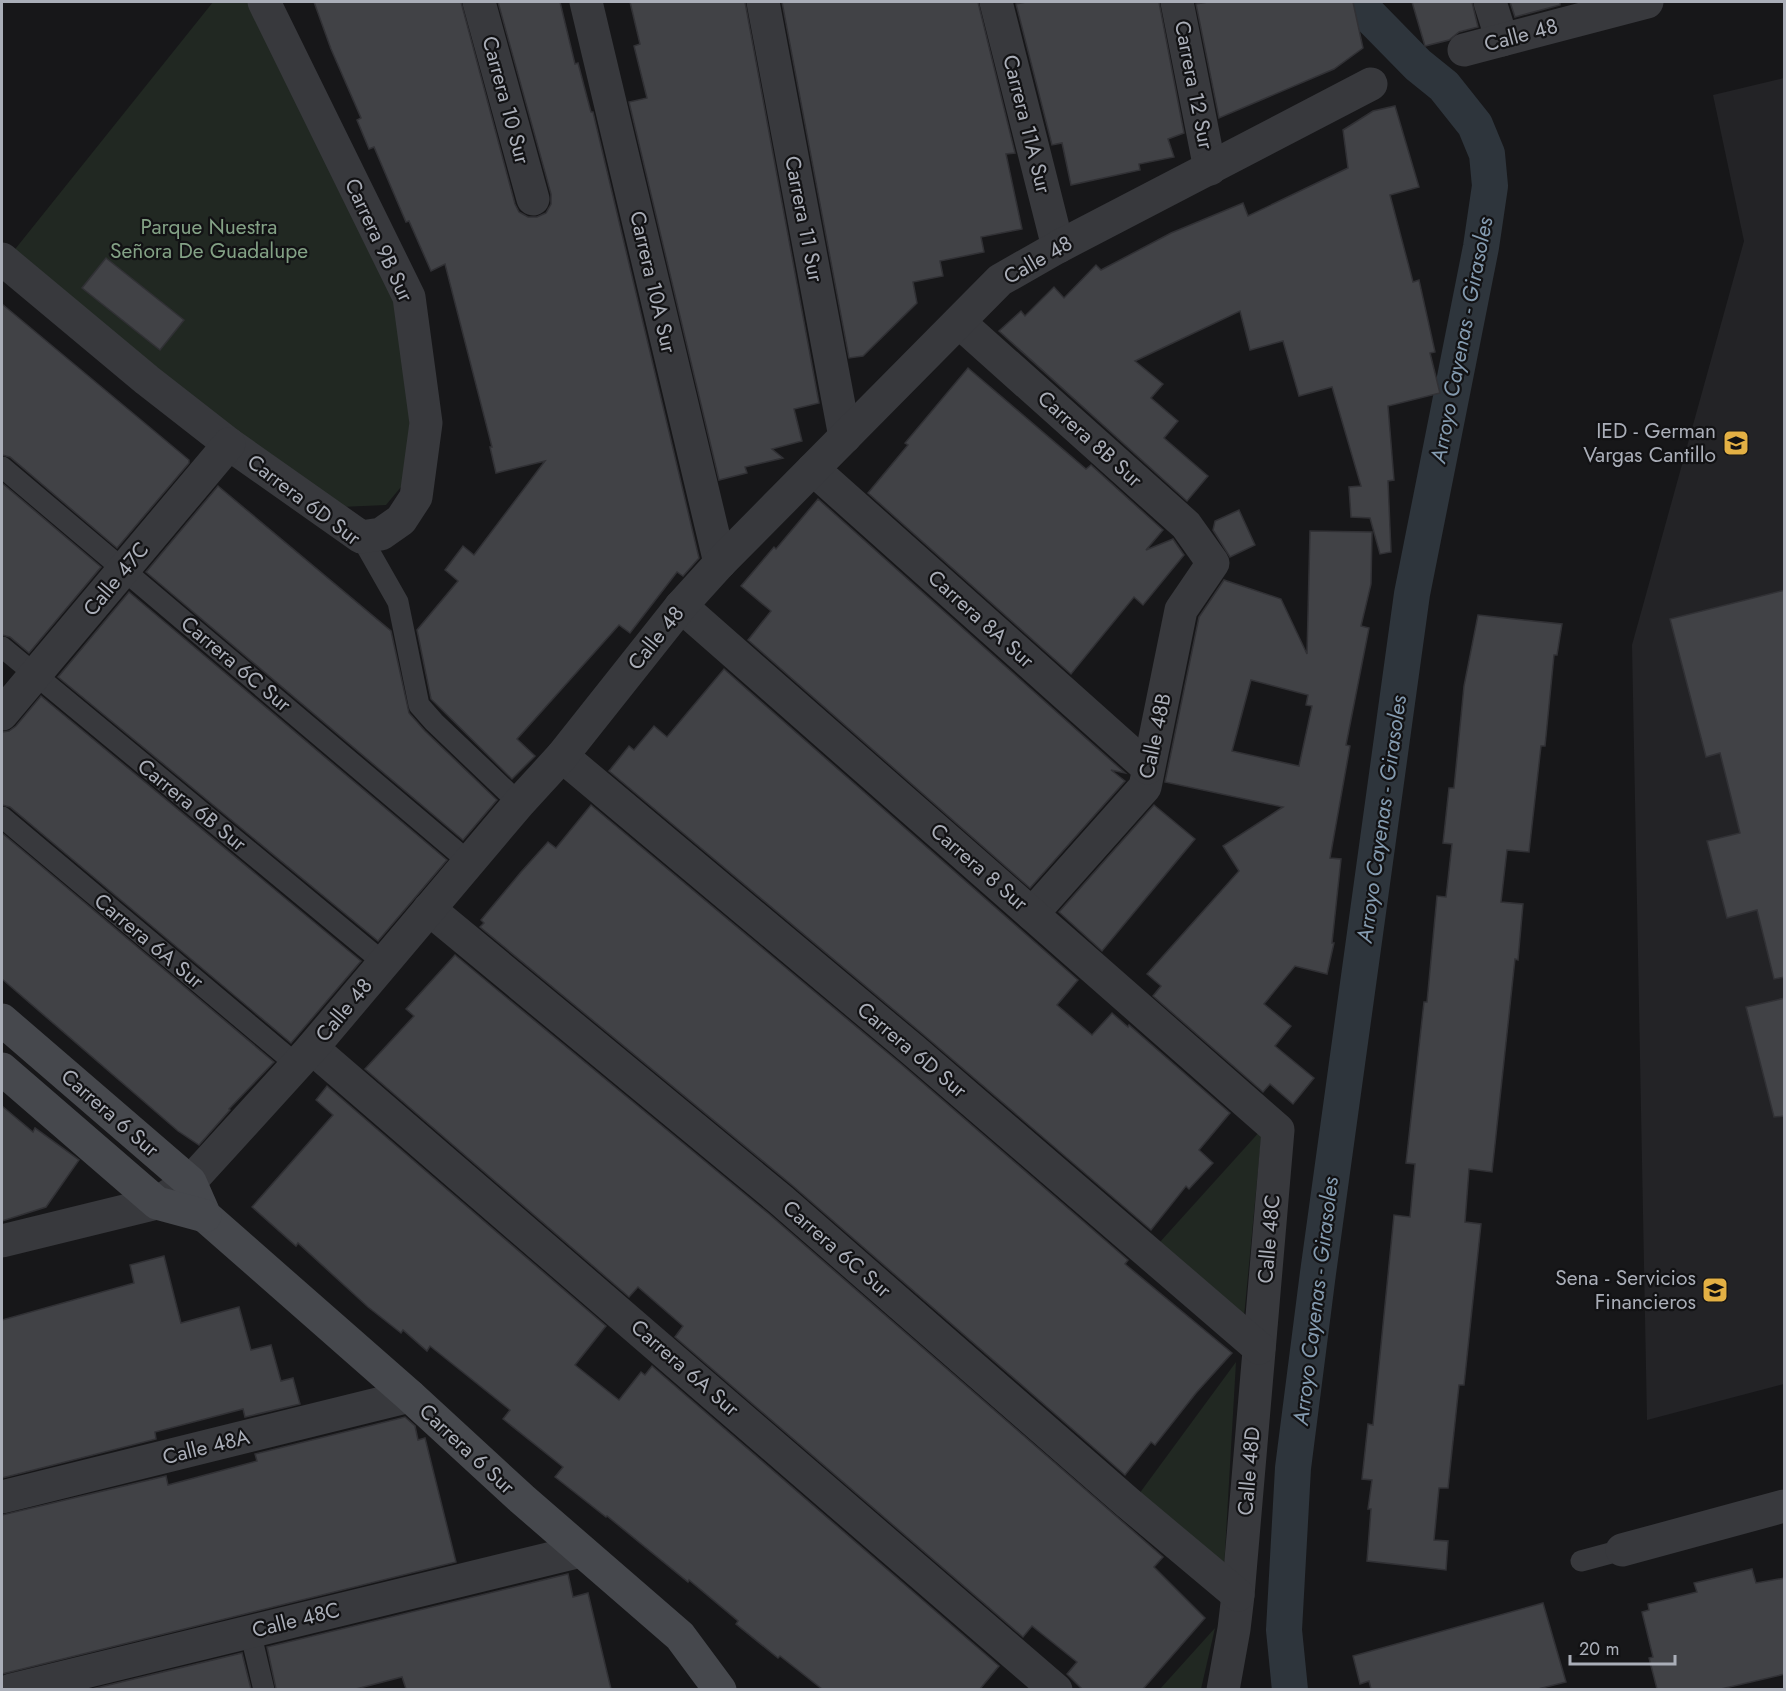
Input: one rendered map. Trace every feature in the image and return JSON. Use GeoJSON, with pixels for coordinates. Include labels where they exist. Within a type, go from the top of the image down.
{"type":"FeatureCollection","features":[{"type":"Feature","properties":{"kind":"street","name":"Carrera 9B Sur"},"geometry":{"type":"LineString","coordinates":[[264,2],[409,297],[426,423],[416,497],[401,520],[381,534],[362,537]]}},
{"type":"Feature","properties":{"kind":"street","name":"Carrera 10 Sur"},"geometry":{"type":"LineString","coordinates":[[479,2],[533,199]]}},
{"type":"Feature","properties":{"kind":"street","name":"Carrera 10A Sur"},"geometry":{"type":"LineString","coordinates":[[586,2],[720,563]]}},
{"type":"Feature","properties":{"kind":"street","name":"Carrera 11 Sur"},"geometry":{"type":"LineString","coordinates":[[763,2],[845,437]]}},
{"type":"Feature","properties":{"kind":"street","name":"Carrera 11A Sur"},"geometry":{"type":"LineString","coordinates":[[996,2],[1058,247]]}},
{"type":"Feature","properties":{"kind":"street","name":"Carrera 12 Sur"},"geometry":{"type":"LineString","coordinates":[[1177,2],[1210,169]]}},
{"type":"Feature","properties":{"kind":"street"},"geometry":{"type":"LineString","coordinates":[[1490,2],[1502,40]]}},
{"type":"Feature","properties":{"kind":"street","name":"Calle 48"},"geometry":{"type":"LineString","coordinates":[[1464,50],[1641,2]]}},
{"type":"Feature","properties":{"kind":"street","name":"Calle 48"},"geometry":{"type":"LineString","coordinates":[[2,1241],[157,1203],[190,1182],[304,1056],[519,803],[562,756],[681,606],[720,563],[1000,280],[1058,247],[1371,84]]}},
{"type":"Feature","properties":{"kind":"street","name":"Carrera 6D Sur"},"geometry":{"type":"LineString","coordinates":[[2,259],[147,380],[229,444],[362,537]]}},
{"type":"Feature","properties":{"kind":"street","name":"Carrera 8B Sur"},"geometry":{"type":"LineString","coordinates":[[959,322],[1186,525],[1213,563]]}},
{"type":"Feature","properties":{"kind":"street","name":"Calle 47C"},"geometry":{"type":"LineString","coordinates":[[2,714],[229,444]]}},
{"type":"Feature","properties":{"kind":"street","name":"Carrera 8A Sur"},"geometry":{"type":"LineString","coordinates":[[813,469],[1149,768]]}},
{"type":"Feature","properties":{"kind":"street","name":"Calle 48B"},"geometry":{"type":"LineString","coordinates":[[1032,914],[1144,787],[1181,610],[1213,563]]}},
{"type":"Feature","properties":{"kind":"street","name":"Carrera 8 Sur"},"geometry":{"type":"LineString","coordinates":[[681,606],[1278,1130]]}},
{"type":"Feature","properties":{"kind":"street","name":"Carrera 6D Sur"},"geometry":{"type":"LineString","coordinates":[[562,756],[913,1050],[1259,1348]]}},
{"type":"Feature","properties":{"kind":"street","name":"Carrera 6C Sur"},"geometry":{"type":"LineString","coordinates":[[429,909],[781,1200],[1127,1502],[1238,1595]]}},
{"type":"Feature","properties":{"kind":"street","name":"Carrera 6 Sur"},"geometry":{"type":"LineString","coordinates":[[2,1020],[190,1182],[205,1216],[410,1396],[581,1551],[680,1636],[720,1689]]}},
{"type":"Feature","properties":{"kind":"street","name":"Carrera 6A Sur"},"geometry":{"type":"LineString","coordinates":[[304,1056],[1056,1689]]}},
{"type":"Feature","properties":{"kind":"street","name":"Carrera 6 Sur"},"geometry":{"type":"LineString","coordinates":[[2,1069],[157,1203],[205,1216]]}},
{"type":"Feature","properties":{"kind":"street","name":"Calle 48C"},"geometry":{"type":"LineString","coordinates":[[1259,1348],[1278,1130]]}},
{"type":"Feature","properties":{"kind":"street","name":"Calle 48D"},"geometry":{"type":"LineString","coordinates":[[1222,1689],[1238,1595],[1259,1348]]}},
{"type":"Feature","properties":{"kind":"street","name":"Calle 48A"},"geometry":{"type":"LineString","coordinates":[[2,1497],[410,1396]]}},
{"type":"Feature","properties":{"kind":"street"},"geometry":{"type":"LineString","coordinates":[[1622,1550],[1785,1506]]}},
{"type":"Feature","properties":{"kind":"street","name":"Calle 48C"},"geometry":{"type":"LineString","coordinates":[[11,1689],[581,1551]]}},
{"type":"Feature","properties":{"kind":"lane","name":"Carrera 6C Sur"},"geometry":{"type":"LineString","coordinates":[[2,467],[469,862]]}},
{"type":"Feature","properties":{"kind":"lane","name":"Carrera 6D Sur"},"geometry":{"type":"LineString","coordinates":[[362,537],[398,602],[419,705],[519,803]]}},
{"type":"Feature","properties":{"kind":"lane","name":"Carrera 6B Sur"},"geometry":{"type":"LineString","coordinates":[[2,647],[384,963]]}},
{"type":"Feature","properties":{"kind":"lane","name":"Carrera 6A Sur"},"geometry":{"type":"LineString","coordinates":[[2,817],[304,1056]]}},
{"type":"Feature","properties":{"kind":"lane"},"geometry":{"type":"LineString","coordinates":[[1581,1561],[1622,1550]]}},
{"type":"Feature","properties":{"kind":"lane"},"geometry":{"type":"LineString","coordinates":[[250,1631],[264,1689]]}},
{"type":"Feature","properties":{"kind":"shaded area","name":"IED - German Vargas Cantillo"},"geometry":{"type":"Polygon","coordinates":[[[1784,78],[1784,1384],[1647,1420],[1632,645],[1744,241],[1713,95],[1784,78]]]}},
{"type":"Feature","properties":{"kind":"green space","name":"Parque Nuestra Señora De Guadalupe"},"geometry":{"type":"Polygon","coordinates":[[[213,2],[249,2],[402,300],[425,430],[406,481],[386,505],[341,507],[151,378],[8,258],[213,2]]]}},
{"type":"Feature","properties":{"kind":"green space"},"geometry":{"type":"Polygon","coordinates":[[[1262,1129],[1244,1317],[1160,1242],[1262,1129]]]}},
{"type":"Feature","properties":{"kind":"green space"},"geometry":{"type":"Polygon","coordinates":[[[1236,1362],[1224,1569],[1139,1494],[1236,1362]]]}},
{"type":"Feature","properties":{"kind":"green space"},"geometry":{"type":"Polygon","coordinates":[[[1215,1628],[1201,1689],[1160,1689],[1215,1628]]]}},
{"type":"Feature","properties":{"kind":"building"},"geometry":{"type":"Polygon","coordinates":[[[314,2],[461,2],[515,204],[519,212],[528,217],[537,217],[546,213],[551,204],[551,194],[498,2],[560,2],[575,64],[578,63],[591,112],[593,112],[699,558],[683,576],[677,572],[630,633],[619,625],[517,739],[535,756],[512,779],[431,699],[417,630],[458,581],[445,570],[463,546],[474,555],[545,461],[496,473],[490,447],[492,447],[445,264],[431,271],[409,221],[406,222],[374,147],[369,149],[357,120],[361,118],[331,49],[314,2]]]}},
{"type":"Feature","properties":{"kind":"building"},"geometry":{"type":"Polygon","coordinates":[[[630,2],[745,2],[819,403],[794,409],[802,441],[772,449],[783,458],[745,467],[747,473],[719,480],[629,102],[647,98],[634,46],[640,44],[630,2]]]}},
{"type":"Feature","properties":{"kind":"building"},"geometry":{"type":"Polygon","coordinates":[[[782,2],[978,2],[1015,153],[1006,154],[1022,229],[981,237],[984,252],[940,261],[943,276],[913,282],[917,303],[863,356],[849,358],[782,2]]]}},
{"type":"Feature","properties":{"kind":"building"},"geometry":{"type":"Polygon","coordinates":[[[1026,2],[1159,2],[1184,133],[1168,139],[1174,157],[1139,164],[1140,170],[1071,185],[1062,143],[1052,145],[1016,4],[1026,2]]]}},
{"type":"Feature","properties":{"kind":"building"},"geometry":{"type":"Polygon","coordinates":[[[1208,2],[1353,2],[1363,48],[1334,69],[1219,118],[1196,4],[1208,2]]]}},
{"type":"Feature","properties":{"kind":"building"},"geometry":{"type":"Polygon","coordinates":[[[1412,2],[1472,2],[1478,27],[1459,32],[1449,40],[1425,46],[1412,2]]]}},
{"type":"Feature","properties":{"kind":"building"},"geometry":{"type":"Polygon","coordinates":[[[1510,2],[1560,2],[1560,5],[1515,17],[1510,2]]]}},
{"type":"Feature","properties":{"kind":"building"},"geometry":{"type":"Polygon","coordinates":[[[1395,106],[1419,187],[1390,195],[1413,282],[1419,280],[1435,352],[1430,353],[1440,393],[1388,406],[1394,480],[1388,481],[1391,552],[1380,554],[1370,518],[1351,517],[1349,487],[1361,486],[1332,387],[1299,396],[1283,341],[1250,350],[1240,311],[1135,361],[1163,384],[1151,398],[1178,421],[1164,438],[1208,476],[1187,501],[999,331],[1021,311],[1025,316],[1054,287],[1064,298],[1096,265],[1101,270],[1171,233],[1243,203],[1248,216],[1348,168],[1343,130],[1373,111],[1395,106]]]}},
{"type":"Feature","properties":{"kind":"building"},"geometry":{"type":"Polygon","coordinates":[[[106,258],[184,320],[160,350],[82,288],[106,258]]]}},
{"type":"Feature","properties":{"kind":"building"},"geometry":{"type":"Polygon","coordinates":[[[2,304],[189,460],[189,463],[117,548],[10,457],[2,455],[2,304]]]}},
{"type":"Feature","properties":{"kind":"building"},"geometry":{"type":"Polygon","coordinates":[[[968,368],[1086,469],[1091,465],[1163,530],[1146,550],[1173,539],[1184,555],[1143,605],[1134,597],[1071,674],[868,493],[908,445],[905,443],[968,368]]]}},
{"type":"Feature","properties":{"kind":"building"},"geometry":{"type":"Polygon","coordinates":[[[2,483],[101,567],[29,653],[10,637],[2,635],[2,483]]]}},
{"type":"Feature","properties":{"kind":"building"},"geometry":{"type":"Polygon","coordinates":[[[218,486],[391,631],[409,713],[497,800],[463,840],[146,572],[218,486]]]}},
{"type":"Feature","properties":{"kind":"building"},"geometry":{"type":"Polygon","coordinates":[[[818,499],[1125,773],[1111,770],[1125,781],[1030,888],[748,640],[771,611],[741,586],[818,499]]]}},
{"type":"Feature","properties":{"kind":"building"},"geometry":{"type":"Polygon","coordinates":[[[1239,510],[1255,545],[1230,557],[1213,530],[1215,521],[1239,510]]]}},
{"type":"Feature","properties":{"kind":"building"},"geometry":{"type":"Polygon","coordinates":[[[1310,531],[1372,532],[1371,584],[1361,626],[1369,628],[1346,745],[1350,746],[1330,858],[1341,859],[1332,943],[1334,943],[1327,974],[1295,966],[1264,1004],[1291,1026],[1275,1046],[1314,1078],[1293,1104],[1270,1084],[1263,1092],[1153,996],[1161,986],[1147,974],[1239,871],[1223,846],[1283,807],[1165,782],[1199,617],[1224,580],[1281,599],[1307,654],[1310,531]],[[1251,680],[1232,751],[1299,766],[1312,706],[1306,705],[1308,695],[1251,680]]]}},
{"type":"Feature","properties":{"kind":"building"},"geometry":{"type":"Polygon","coordinates":[[[1785,590],[1785,977],[1774,979],[1757,910],[1727,918],[1707,841],[1740,833],[1720,753],[1706,757],[1670,619],[1785,590]]]}},
{"type":"Feature","properties":{"kind":"building"},"geometry":{"type":"Polygon","coordinates":[[[129,592],[447,860],[378,941],[58,677],[129,592]]]}},
{"type":"Feature","properties":{"kind":"building"},"geometry":{"type":"Polygon","coordinates":[[[1478,615],[1562,624],[1557,655],[1554,655],[1545,746],[1541,746],[1529,852],[1507,850],[1501,902],[1523,904],[1492,1172],[1469,1169],[1465,1222],[1481,1224],[1464,1385],[1459,1385],[1448,1488],[1439,1488],[1434,1540],[1448,1541],[1446,1570],[1367,1561],[1371,1509],[1368,1509],[1372,1480],[1362,1479],[1368,1424],[1373,1425],[1394,1215],[1410,1217],[1415,1164],[1406,1163],[1424,1002],[1427,1002],[1437,896],[1446,897],[1452,844],[1443,843],[1449,788],[1454,788],[1464,686],[1478,615]]]}},
{"type":"Feature","properties":{"kind":"building"},"geometry":{"type":"Polygon","coordinates":[[[724,669],[1078,980],[1057,1005],[1092,1035],[1112,1013],[1128,1027],[1129,1025],[1230,1113],[1199,1150],[1213,1163],[1189,1189],[1186,1186],[1151,1230],[925,1036],[609,771],[629,746],[634,750],[654,726],[667,737],[724,669]]]}},
{"type":"Feature","properties":{"kind":"building"},"geometry":{"type":"Polygon","coordinates":[[[41,696],[361,961],[291,1043],[10,807],[2,805],[2,732],[9,731],[16,726],[41,696]]]}},
{"type":"Feature","properties":{"kind":"building"},"geometry":{"type":"Polygon","coordinates":[[[591,805],[901,1064],[1128,1260],[1125,1264],[1232,1353],[1196,1393],[1155,1445],[1151,1442],[1125,1475],[793,1186],[480,927],[484,923],[481,920],[548,842],[556,848],[591,805]]]}},
{"type":"Feature","properties":{"kind":"building"},"geometry":{"type":"Polygon","coordinates":[[[1154,805],[1195,839],[1102,951],[1059,912],[1154,805]]]}},
{"type":"Feature","properties":{"kind":"building"},"geometry":{"type":"Polygon","coordinates":[[[2,833],[274,1062],[229,1109],[199,1145],[178,1131],[2,979],[2,833]]]}},
{"type":"Feature","properties":{"kind":"building"},"geometry":{"type":"Polygon","coordinates":[[[455,955],[769,1214],[1163,1557],[1154,1567],[1205,1618],[1143,1689],[1082,1689],[1067,1674],[1077,1662],[1032,1626],[1023,1637],[675,1337],[683,1326],[638,1287],[629,1297],[365,1069],[414,1016],[406,1009],[455,955]]]}},
{"type":"Feature","properties":{"kind":"building"},"geometry":{"type":"Polygon","coordinates":[[[1785,998],[1785,1116],[1774,1117],[1746,1007],[1785,998]]]}},
{"type":"Feature","properties":{"kind":"building"},"geometry":{"type":"Polygon","coordinates":[[[327,1086],[606,1326],[575,1365],[619,1400],[641,1372],[645,1375],[652,1366],[999,1666],[980,1689],[822,1689],[780,1656],[778,1658],[736,1624],[738,1621],[689,1580],[688,1582],[555,1477],[563,1467],[503,1419],[510,1410],[430,1346],[427,1351],[403,1330],[401,1333],[368,1307],[298,1243],[296,1246],[252,1207],[333,1115],[316,1100],[327,1086]]]}},
{"type":"Feature","properties":{"kind":"building"},"geometry":{"type":"Polygon","coordinates":[[[2,1106],[33,1132],[35,1128],[79,1160],[46,1207],[2,1221],[2,1106]]]}},
{"type":"Feature","properties":{"kind":"building"},"geometry":{"type":"Polygon","coordinates":[[[164,1256],[181,1323],[239,1307],[251,1350],[271,1345],[281,1381],[293,1378],[300,1404],[245,1417],[243,1409],[155,1432],[156,1439],[2,1478],[2,1320],[134,1283],[130,1265],[164,1256]]]}},
{"type":"Feature","properties":{"kind":"building"},"geometry":{"type":"Polygon","coordinates":[[[405,1417],[415,1426],[418,1440],[425,1438],[456,1562],[2,1674],[2,1515],[166,1476],[168,1485],[257,1461],[255,1454],[405,1417]]]}},
{"type":"Feature","properties":{"kind":"building"},"geometry":{"type":"Polygon","coordinates":[[[1752,1569],[1756,1583],[1785,1578],[1785,1674],[1721,1689],[1657,1689],[1649,1658],[1653,1657],[1642,1612],[1649,1610],[1648,1604],[1697,1592],[1694,1583],[1752,1569]]]}},
{"type":"Feature","properties":{"kind":"building"},"geometry":{"type":"Polygon","coordinates":[[[568,1574],[573,1597],[588,1593],[611,1689],[406,1689],[402,1677],[356,1689],[276,1689],[267,1647],[568,1574]]]}},
{"type":"Feature","properties":{"kind":"building"},"geometry":{"type":"Polygon","coordinates":[[[1543,1603],[1566,1682],[1538,1689],[1371,1689],[1369,1681],[1360,1684],[1353,1656],[1543,1603]]]}},
{"type":"Feature","properties":{"kind":"building"},"geometry":{"type":"Polygon","coordinates":[[[242,1653],[251,1689],[92,1689],[242,1653]]]}},
{"type":"Feature","properties":{"kind":"waterway","name":"Arroyo Cayenas - Girasoles"},"geometry":{"type":"LineString","coordinates":[[1290,1690],[1284,1630],[1293,1468],[1318,1273],[1412,594],[1481,247],[1490,186],[1487,154],[1475,125],[1444,86],[1418,65],[1358,2]]}},
{"type":"Feature","properties":{"kind":"place","name":"IED - German Vargas Cantillo"},"geometry":{"type":"Point","coordinates":[1736,443]}},
{"type":"Feature","properties":{"kind":"place","name":"Sena - Servicios Financieros"},"geometry":{"type":"Point","coordinates":[1715,1290]}}]}
